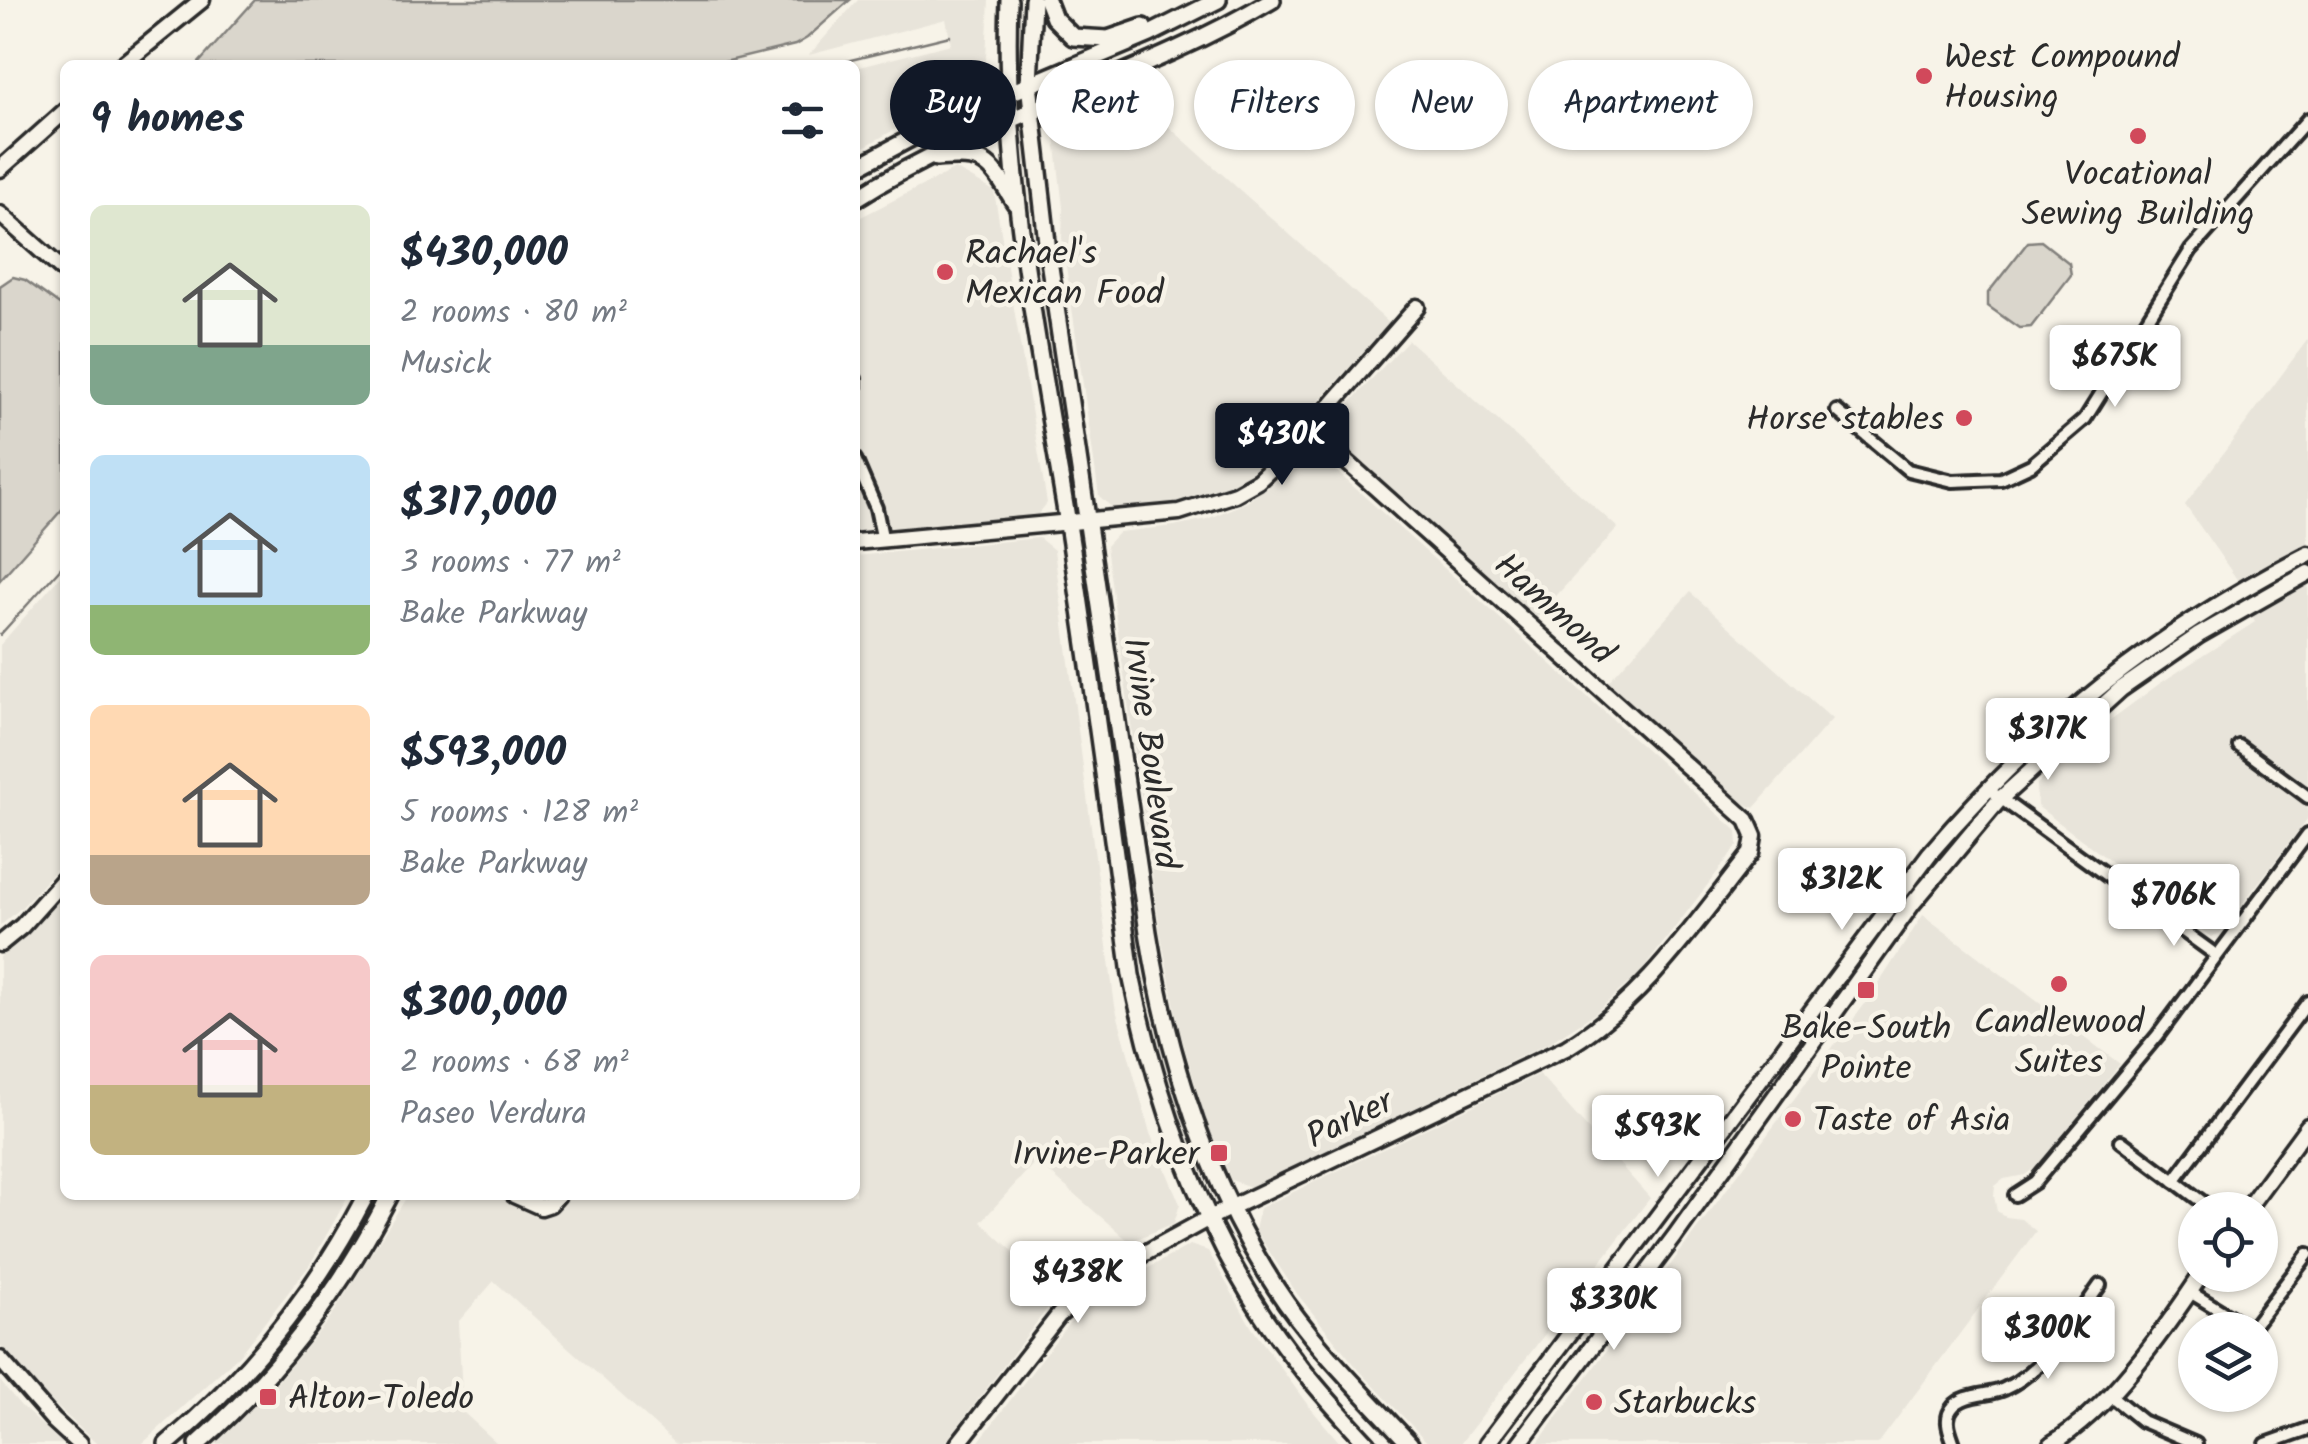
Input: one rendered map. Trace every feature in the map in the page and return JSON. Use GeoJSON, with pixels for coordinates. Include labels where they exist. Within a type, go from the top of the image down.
{"type":"FeatureCollection","features":[{"type":"Feature","properties":{"kind":"main road","name":"Irvine Boulevard"},"geometry":{"type":"LineString","coordinates":[[1008,60],[1009,0]]}},
{"type":"Feature","properties":{"kind":"main road","name":"Irvine Boulevard"},"geometry":{"type":"LineString","coordinates":[[1033,0],[1029,84],[1049,260],[1155,971],[1182,1083],[1231,1208],[1277,1290],[1321,1346],[1410,1444]]}},
{"type":"Feature","properties":{"kind":"main road"},"geometry":{"type":"LineString","coordinates":[[1047,0],[1062,29],[1086,40],[1108,38],[1213,2]]}},
{"type":"Feature","properties":{"kind":"main road"},"geometry":{"type":"LineString","coordinates":[[1016,119],[1148,65],[1272,0]]}},
{"type":"Feature","properties":{"kind":"main road"},"geometry":{"type":"LineString","coordinates":[[1016,90],[1150,34],[1213,2]]}},
{"type":"Feature","properties":{"kind":"main road"},"geometry":{"type":"LineString","coordinates":[[860,165],[890,148]]}},
{"type":"Feature","properties":{"kind":"main road"},"geometry":{"type":"LineString","coordinates":[[860,196],[946,150]]}},
{"type":"Feature","properties":{"kind":"main road","name":"Irvine Boulevard"},"geometry":{"type":"LineString","coordinates":[[1012,150],[1130,975],[1154,1074],[1209,1218],[1250,1297],[1302,1371],[1368,1444]]}},
{"type":"Feature","properties":{"kind":"main road"},"geometry":{"type":"LineString","coordinates":[[926,159],[970,156],[986,160],[1017,206]]}},
{"type":"Feature","properties":{"kind":"main road"},"geometry":{"type":"LineString","coordinates":[[166,1444],[206,1410],[270,1341],[308,1292],[363,1200]]}},
{"type":"Feature","properties":{"kind":"main road"},"geometry":{"type":"LineString","coordinates":[[198,1444],[305,1330],[350,1265],[387,1200]]}},
{"type":"Feature","properties":{"kind":"street"},"geometry":{"type":"LineString","coordinates":[[128,60],[202,0]]}},
{"type":"Feature","properties":{"kind":"street"},"geometry":{"type":"LineString","coordinates":[[0,169],[60,115]]}},
{"type":"Feature","properties":{"kind":"street"},"geometry":{"type":"LineString","coordinates":[[1838,412],[1908,470],[1953,480],[2000,479],[2031,466],[2085,420],[2191,250],[2308,119]]}},
{"type":"Feature","properties":{"kind":"street"},"geometry":{"type":"LineString","coordinates":[[0,214],[60,268]]}},
{"type":"Feature","properties":{"kind":"street"},"geometry":{"type":"LineString","coordinates":[[860,542],[1179,512],[1234,494],[1258,480],[1310,429],[1417,307]]}},
{"type":"Feature","properties":{"kind":"street","name":"Hammond"},"geometry":{"type":"LineString","coordinates":[[1310,429],[1747,820],[1754,836]]}},
{"type":"Feature","properties":{"kind":"street"},"geometry":{"type":"LineString","coordinates":[[860,471],[876,508],[883,540]]}},
{"type":"Feature","properties":{"kind":"street"},"geometry":{"type":"LineString","coordinates":[[1487,1444],[1930,853],[1988,787],[2060,718],[2117,671],[2244,587],[2308,554]]}},
{"type":"Feature","properties":{"kind":"street"},"geometry":{"type":"LineString","coordinates":[[1519,1444],[1675,1236],[1913,903],[2000,798],[2121,690],[2199,635],[2308,573]]}},
{"type":"Feature","properties":{"kind":"street"},"geometry":{"type":"LineString","coordinates":[[2239,746],[2308,797]]}},
{"type":"Feature","properties":{"kind":"street"},"geometry":{"type":"LineString","coordinates":[[1988,787],[2216,955]]}},
{"type":"Feature","properties":{"kind":"street"},"geometry":{"type":"LineString","coordinates":[[2015,1196],[2035,1182],[2158,1035],[2308,834]]}},
{"type":"Feature","properties":{"kind":"street","name":"Parker"},"geometry":{"type":"LineString","coordinates":[[958,1444],[1051,1324],[1077,1297],[1128,1261],[1593,1032],[1654,975],[1751,853],[1754,836]]}},
{"type":"Feature","properties":{"kind":"street"},"geometry":{"type":"LineString","coordinates":[[0,944],[60,884]]}},
{"type":"Feature","properties":{"kind":"street"},"geometry":{"type":"LineString","coordinates":[[2174,1181],[2308,1002]]}},
{"type":"Feature","properties":{"kind":"street"},"geometry":{"type":"LineString","coordinates":[[2259,1192],[2308,1126]]}},
{"type":"Feature","properties":{"kind":"street"},"geometry":{"type":"LineString","coordinates":[[2121,1141],[2189,1192]]}},
{"type":"Feature","properties":{"kind":"street"},"geometry":{"type":"LineString","coordinates":[[525,1200],[541,1207],[554,1200]]}},
{"type":"Feature","properties":{"kind":"street"},"geometry":{"type":"LineString","coordinates":[[2051,1444],[2110,1396],[2190,1292],[2248,1328],[2308,1254]]}},
{"type":"Feature","properties":{"kind":"street"},"geometry":{"type":"LineString","coordinates":[[1954,1444],[1947,1419],[1950,1409],[1960,1401],[2003,1390],[2028,1374],[2100,1285]]}},
{"type":"Feature","properties":{"kind":"street"},"geometry":{"type":"LineString","coordinates":[[0,1359],[54,1421],[80,1444]]}},
{"type":"Feature","properties":{"kind":"street"},"geometry":{"type":"LineString","coordinates":[[2110,1396],[2142,1421],[2196,1444]]}},
{"type":"Feature","properties":{"kind":"street"},"geometry":{"type":"LineString","coordinates":[[2266,1444],[2308,1429]]}},
{"type":"Feature","properties":{"kind":"shaded area"},"geometry":{"type":"Polygon","coordinates":[[[255,0],[850,0],[795,45],[733,60],[201,60],[255,0]]]}},
{"type":"Feature","properties":{"kind":"shaded area"},"geometry":{"type":"Polygon","coordinates":[[[858,0],[989,0],[986,60],[890,60],[890,132],[860,149],[860,67],[951,44],[946,19],[809,55],[858,0]]]}},
{"type":"Feature","properties":{"kind":"shaded area"},"geometry":{"type":"Polygon","coordinates":[[[1174,131],[1389,323],[1268,458],[1244,477],[1210,495],[1175,504],[1115,510],[1099,496],[1062,238],[1056,150],[1174,150],[1174,131]]]}},
{"type":"Feature","properties":{"kind":"shaded area"},"geometry":{"type":"Polygon","coordinates":[[[955,169],[994,191],[1047,503],[1036,517],[860,534],[860,217],[955,169]]]}},
{"type":"Feature","properties":{"kind":"shaded area"},"geometry":{"type":"Polygon","coordinates":[[[2041,241],[2069,263],[2071,275],[2031,327],[2019,328],[1988,306],[1988,293],[2028,242],[2041,241]]]}},
{"type":"Feature","properties":{"kind":"shaded area"},"geometry":{"type":"Polygon","coordinates":[[[13,277],[25,280],[60,305],[60,512],[0,580],[0,286],[13,277]]]}},
{"type":"Feature","properties":{"kind":"shaded area"},"geometry":{"type":"Polygon","coordinates":[[[2308,339],[2308,818],[2220,933],[2211,937],[2037,806],[2036,785],[2105,724],[2255,622],[2236,578],[2185,505],[2308,339]]]}},
{"type":"Feature","properties":{"kind":"shaded area"},"geometry":{"type":"Polygon","coordinates":[[[1408,340],[1618,528],[1536,618],[1332,435],[1332,422],[1408,340]]]}},
{"type":"Feature","properties":{"kind":"shaded area"},"geometry":{"type":"Polygon","coordinates":[[[1303,453],[1316,453],[1737,831],[1738,845],[1641,972],[1594,1014],[1549,1043],[1251,1187],[1231,1180],[1204,1115],[1179,1028],[1160,931],[1106,546],[1119,532],[1207,519],[1247,502],[1286,472],[1303,453]]]}},
{"type":"Feature","properties":{"kind":"shaded area"},"geometry":{"type":"Polygon","coordinates":[[[1039,538],[1054,550],[1115,1006],[1150,1133],[1180,1204],[1174,1223],[1130,1242],[1036,1161],[981,1222],[1059,1293],[944,1444],[676,1444],[494,1281],[458,1322],[463,1412],[498,1444],[216,1444],[275,1385],[331,1317],[405,1200],[860,1200],[860,556],[1039,538]]]}},
{"type":"Feature","properties":{"kind":"shaded area"},"geometry":{"type":"Polygon","coordinates":[[[60,577],[60,865],[0,926],[0,645],[60,577]]]}},
{"type":"Feature","properties":{"kind":"shaded area"},"geometry":{"type":"Polygon","coordinates":[[[1690,592],[1832,719],[1754,808],[1738,800],[1608,682],[1690,592]]]}},
{"type":"Feature","properties":{"kind":"shaded area"},"geometry":{"type":"Polygon","coordinates":[[[60,896],[60,1200],[346,1200],[309,1266],[239,1355],[142,1444],[97,1444],[38,1389],[0,1345],[0,957],[60,896]]]}},
{"type":"Feature","properties":{"kind":"shaded area"},"geometry":{"type":"Polygon","coordinates":[[[1923,915],[2120,1064],[2037,1166],[1995,1186],[1997,1211],[2021,1219],[2036,1231],[1878,1444],[1537,1444],[1870,997],[1923,915]]]}},
{"type":"Feature","properties":{"kind":"shaded area"},"geometry":{"type":"Polygon","coordinates":[[[1539,1074],[1650,1198],[1460,1444],[1429,1444],[1358,1369],[1298,1295],[1255,1230],[1260,1208],[1539,1074]]]}},
{"type":"Feature","properties":{"kind":"shaded area"},"geometry":{"type":"Polygon","coordinates":[[[1190,1245],[1208,1251],[1252,1328],[1341,1444],[977,1444],[1069,1323],[1096,1297],[1190,1245]]]}},
{"type":"Feature","properties":{"kind":"shaded area"},"geometry":{"type":"Polygon","coordinates":[[[0,1381],[21,1406],[63,1444],[0,1444],[0,1381]]]}},
{"type":"Feature","properties":{"kind":"waterway"},"geometry":{"type":"LineString","coordinates":[[851,60],[950,36]]}},
{"type":"Feature","properties":{"kind":"waterway"},"geometry":{"type":"LineString","coordinates":[[0,635],[60,569]]}},
{"type":"Feature","properties":{"kind":"place","name":"West Compound Housing"},"geometry":{"type":"Point","coordinates":[1924,76]}},
{"type":"Feature","properties":{"kind":"place","name":"Vocational Sewing Building"},"geometry":{"type":"Point","coordinates":[2138,136]}},
{"type":"Feature","properties":{"kind":"place","name":"Rachael's Mexican Food"},"geometry":{"type":"Point","coordinates":[945,272]}},
{"type":"Feature","properties":{"kind":"place","name":"Horse stables"},"geometry":{"type":"Point","coordinates":[1964,418]}},
{"type":"Feature","properties":{"kind":"place","name":"Candlewood Suites"},"geometry":{"type":"Point","coordinates":[2059,984]}},
{"type":"Feature","properties":{"kind":"place","name":"Bake-South Pointe"},"geometry":{"type":"Point","coordinates":[1866,990]}},
{"type":"Feature","properties":{"kind":"place","name":"Taste of Asia"},"geometry":{"type":"Point","coordinates":[1793,1119]}},
{"type":"Feature","properties":{"kind":"place","name":"Irvine-Parker"},"geometry":{"type":"Point","coordinates":[1219,1153]}},
{"type":"Feature","properties":{"kind":"place","name":"Alton-Toledo"},"geometry":{"type":"Point","coordinates":[268,1397]}},
{"type":"Feature","properties":{"kind":"place","name":"Starbucks"},"geometry":{"type":"Point","coordinates":[1594,1402]}}]}
